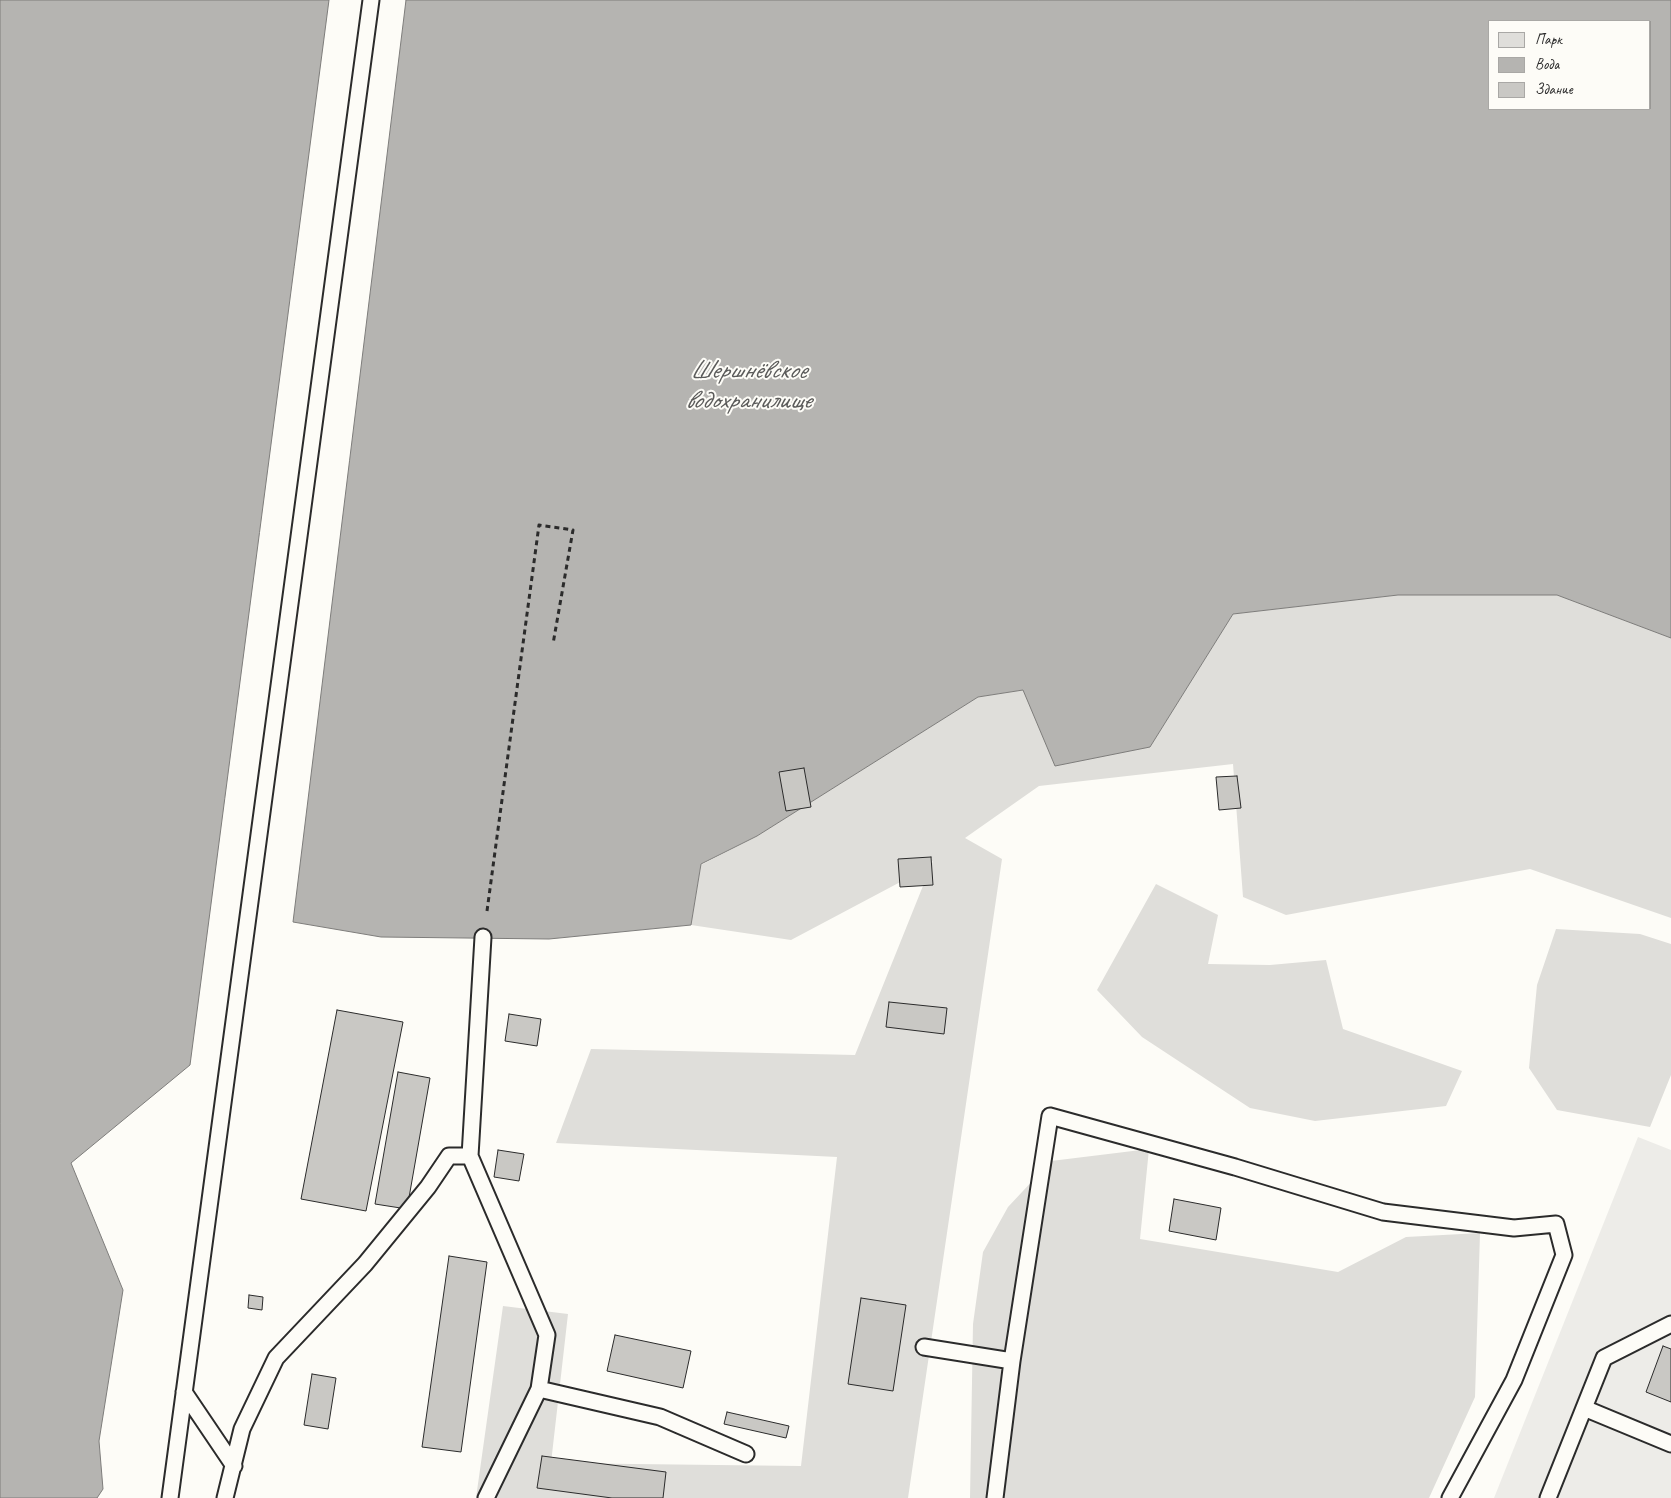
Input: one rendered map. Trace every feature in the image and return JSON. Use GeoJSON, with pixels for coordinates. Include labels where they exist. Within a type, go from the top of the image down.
{"type":"FeatureCollection","features":[{"type":"Feature","properties":{"kind":"lane"},"geometry":{"type":"LineString","coordinates":[[170,1498],[370,0]]}},
{"type":"Feature","properties":{"kind":"lane"},"geometry":{"type":"LineString","coordinates":[[483,937],[470,1156],[547,1336],[539,1389],[486,1498]]}},
{"type":"Feature","properties":{"kind":"lane"},"geometry":{"type":"LineString","coordinates":[[995,1498],[1012,1361],[1050,1116],[1383,1212],[1514,1228],[1556,1224],[1564,1255],[1514,1380],[1450,1498]]}},
{"type":"Feature","properties":{"kind":"lane"},"geometry":{"type":"LineString","coordinates":[[225,1498],[242,1429],[276,1358],[366,1264],[428,1187],[449,1156],[470,1156]]}},
{"type":"Feature","properties":{"kind":"lane"},"geometry":{"type":"LineString","coordinates":[[1548,1498],[1604,1358],[1671,1324]]}},
{"type":"Feature","properties":{"kind":"lane"},"geometry":{"type":"LineString","coordinates":[[924,1347],[1012,1361]]}},
{"type":"Feature","properties":{"kind":"lane"},"geometry":{"type":"LineString","coordinates":[[539,1389],[660,1417],[746,1454]]}},
{"type":"Feature","properties":{"kind":"lane"},"geometry":{"type":"LineString","coordinates":[[184,1392],[234,1466]]}},
{"type":"Feature","properties":{"kind":"lane"},"geometry":{"type":"LineString","coordinates":[[1584,1408],[1671,1444]]}},
{"type":"Feature","properties":{"kind":"path"},"geometry":{"type":"LineString","coordinates":[[483,937],[539,525],[573,530],[553,644]]}},
{"type":"Feature","properties":{"kind":"shaded area"},"geometry":{"type":"Polygon","coordinates":[[[1638,1137],[1671,1150],[1671,1498],[1494,1498],[1638,1137]]]}},
{"type":"Feature","properties":{"kind":"green space"},"geometry":{"type":"Polygon","coordinates":[[[1398,595],[1557,595],[1671,638],[1671,918],[1530,869],[1286,915],[1243,897],[1233,764],[1039,786],[965,838],[1002,859],[908,1498],[476,1498],[503,1306],[568,1314],[551,1463],[801,1466],[837,1157],[556,1143],[591,1049],[855,1055],[933,861],[906,879],[791,940],[691,925],[701,865],[757,836],[978,697],[1023,690],[1150,747],[1233,614],[1398,595]]]}},
{"type":"Feature","properties":{"kind":"green space"},"geometry":{"type":"Polygon","coordinates":[[[1156,884],[1218,915],[1208,964],[1270,965],[1326,960],[1343,1029],[1462,1071],[1446,1106],[1315,1121],[1250,1108],[1142,1037],[1097,990],[1156,884]]]}},
{"type":"Feature","properties":{"kind":"green space"},"geometry":{"type":"Polygon","coordinates":[[[1556,929],[1640,934],[1671,944],[1671,1075],[1650,1127],[1557,1110],[1529,1068],[1537,985],[1556,929]]]}},
{"type":"Feature","properties":{"kind":"green space"},"geometry":{"type":"Polygon","coordinates":[[[1149,1149],[1140,1239],[1338,1272],[1406,1237],[1480,1233],[1475,1397],[1429,1498],[970,1498],[973,1324],[983,1252],[1008,1207],[1051,1161],[1149,1149]]]}},
{"type":"Feature","properties":{"kind":"water"},"geometry":{"type":"Polygon","coordinates":[[[0,0],[329,0],[190,1065],[71,1163],[123,1290],[99,1441],[103,1489],[97,1498],[0,1498],[0,0]]]}},
{"type":"Feature","properties":{"kind":"water","name":"Шершнёвское водохранилище"},"geometry":{"type":"Polygon","coordinates":[[[406,0],[1671,0],[1671,638],[1557,595],[1398,595],[1233,614],[1150,747],[1055,766],[1023,690],[978,697],[757,836],[701,864],[691,925],[549,939],[381,937],[293,922],[406,0]]]}},
{"type":"Feature","properties":{"kind":"building"},"geometry":{"type":"Polygon","coordinates":[[[804,768],[811,807],[786,811],[779,772],[804,768]]]}},
{"type":"Feature","properties":{"kind":"building"},"geometry":{"type":"Polygon","coordinates":[[[1237,776],[1241,808],[1219,810],[1216,777],[1237,776]]]}},
{"type":"Feature","properties":{"kind":"building"},"geometry":{"type":"Polygon","coordinates":[[[931,857],[933,885],[900,887],[898,859],[931,857]]]}},
{"type":"Feature","properties":{"kind":"building"},"geometry":{"type":"Polygon","coordinates":[[[889,1002],[947,1008],[944,1034],[886,1027],[889,1002]]]}},
{"type":"Feature","properties":{"kind":"building"},"geometry":{"type":"Polygon","coordinates":[[[337,1010],[403,1022],[366,1211],[301,1199],[337,1010]]]}},
{"type":"Feature","properties":{"kind":"building"},"geometry":{"type":"Polygon","coordinates":[[[509,1014],[541,1019],[537,1046],[505,1041],[509,1014]]]}},
{"type":"Feature","properties":{"kind":"building"},"geometry":{"type":"Polygon","coordinates":[[[398,1072],[430,1078],[407,1209],[375,1204],[398,1072]]]}},
{"type":"Feature","properties":{"kind":"building"},"geometry":{"type":"Polygon","coordinates":[[[498,1150],[524,1154],[519,1181],[494,1177],[498,1150]]]}},
{"type":"Feature","properties":{"kind":"building"},"geometry":{"type":"Polygon","coordinates":[[[1174,1199],[1221,1208],[1216,1240],[1169,1231],[1174,1199]]]}},
{"type":"Feature","properties":{"kind":"building"},"geometry":{"type":"Polygon","coordinates":[[[449,1256],[487,1262],[461,1452],[422,1447],[449,1256]]]}},
{"type":"Feature","properties":{"kind":"building"},"geometry":{"type":"Polygon","coordinates":[[[249,1295],[263,1297],[262,1310],[248,1308],[249,1295]]]}},
{"type":"Feature","properties":{"kind":"building"},"geometry":{"type":"Polygon","coordinates":[[[861,1298],[906,1305],[893,1391],[848,1384],[861,1298]]]}},
{"type":"Feature","properties":{"kind":"building"},"geometry":{"type":"Polygon","coordinates":[[[615,1335],[691,1351],[683,1388],[607,1371],[615,1335]]]}},
{"type":"Feature","properties":{"kind":"building"},"geometry":{"type":"Polygon","coordinates":[[[1663,1346],[1671,1349],[1671,1402],[1646,1392],[1663,1346]]]}},
{"type":"Feature","properties":{"kind":"building"},"geometry":{"type":"Polygon","coordinates":[[[312,1374],[336,1378],[328,1429],[304,1425],[312,1374]]]}},
{"type":"Feature","properties":{"kind":"building"},"geometry":{"type":"Polygon","coordinates":[[[727,1412],[789,1426],[786,1438],[724,1424],[727,1412]]]}},
{"type":"Feature","properties":{"kind":"building"},"geometry":{"type":"Polygon","coordinates":[[[542,1456],[666,1472],[663,1498],[612,1498],[537,1488],[542,1456]]]}}]}
